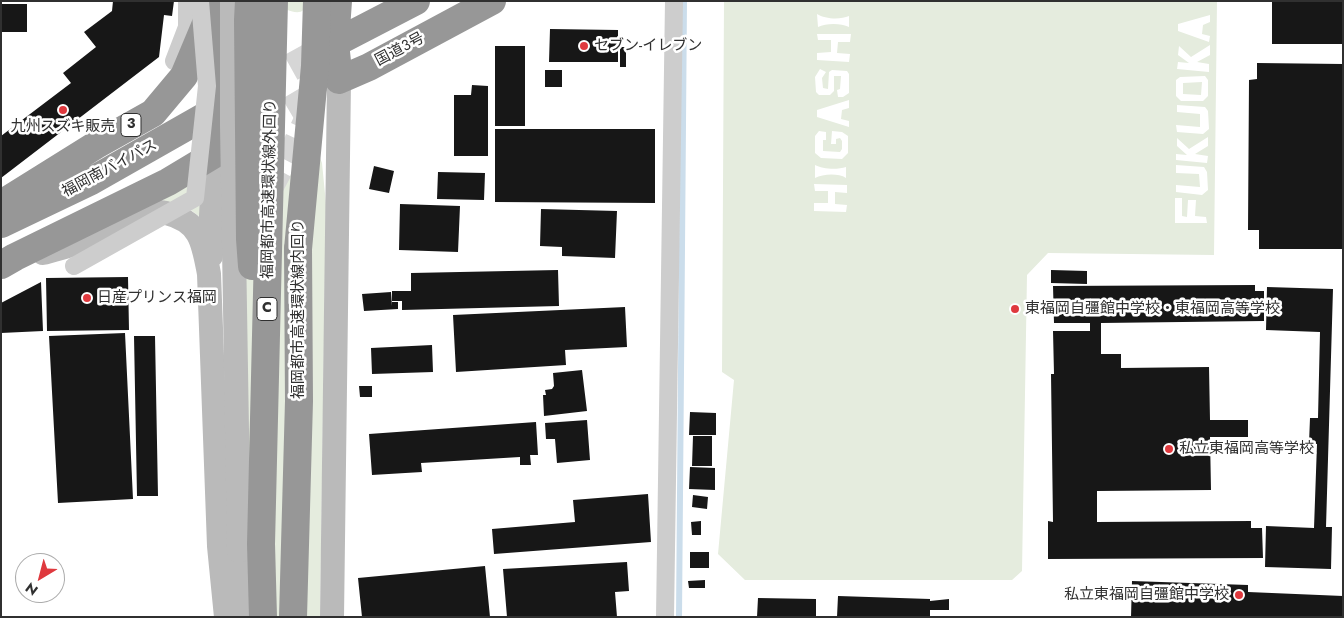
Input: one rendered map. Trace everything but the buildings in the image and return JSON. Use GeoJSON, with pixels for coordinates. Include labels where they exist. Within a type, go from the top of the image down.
{"type":"FeatureCollection","features":[{"type":"Feature","properties":{"kind":"highway","name":"3"},"geometry":{"type":"LineString","coordinates":[[1,206],[6,201],[153,113],[184,76],[209,17],[213,1]]}},
{"type":"Feature","properties":{"kind":"highway"},"geometry":{"type":"LineString","coordinates":[[8,261],[168,182],[213,155],[219,1]]}},
{"type":"Feature","properties":{"kind":"highway"},"geometry":{"type":"LineString","coordinates":[[249,1],[250,239],[265,397]]}},
{"type":"Feature","properties":{"kind":"highway","name":"福岡都市高速環状線外回り"},"geometry":{"type":"LineString","coordinates":[[243,616],[261,544],[274,1]]}},
{"type":"Feature","properties":{"kind":"highway","name":"福岡都市高速環状線内回り"},"geometry":{"type":"LineString","coordinates":[[293,617],[299,401],[298,249],[305,1]]}},
{"type":"Feature","properties":{"kind":"highway"},"geometry":{"type":"LineString","coordinates":[[298,249],[315,66],[317,1]]}},
{"type":"Feature","properties":{"kind":"highway"},"geometry":{"type":"LineString","coordinates":[[338,1],[335,43],[340,80]]}},
{"type":"Feature","properties":{"kind":"highway"},"geometry":{"type":"LineString","coordinates":[[335,43],[416,1]]}},
{"type":"Feature","properties":{"kind":"highway","name":"国道3号"},"geometry":{"type":"LineString","coordinates":[[340,80],[369,67],[492,1]]}},
{"type":"Feature","properties":{"kind":"highway","name":"福岡南バイパス"},"geometry":{"type":"LineString","coordinates":[[1,224],[90,181],[216,110]]}},
{"type":"Feature","properties":{"kind":"street"},"geometry":{"type":"LineString","coordinates":[[174,61],[187,27],[187,1]]}},
{"type":"Feature","properties":{"kind":"street"},"geometry":{"type":"LineString","coordinates":[[74,266],[195,198],[207,86],[200,1]]}},
{"type":"Feature","properties":{"kind":"street"},"geometry":{"type":"LineString","coordinates":[[232,1],[232,126],[239,551],[243,616]]}},
{"type":"Feature","properties":{"kind":"street"},"geometry":{"type":"LineString","coordinates":[[665,617],[674,1]]}},
{"type":"Feature","properties":{"kind":"street"},"geometry":{"type":"LineString","coordinates":[[332,617],[340,80]]}},
{"type":"Feature","properties":{"kind":"street"},"geometry":{"type":"LineString","coordinates":[[213,155],[211,216],[212,313],[219,546],[243,616]]}},
{"type":"Feature","properties":{"kind":"street"},"geometry":{"type":"LineString","coordinates":[[8,261],[33,256],[87,239],[137,214],[158,211],[176,216],[192,225],[199,237],[209,274],[212,313]]}},
{"type":"Feature","properties":{"kind":"shaded area"},"geometry":{"type":"Polygon","coordinates":[[[285,1],[307,1],[302,11],[296,12],[285,9],[285,1]]]}},
{"type":"Feature","properties":{"kind":"shaded area"},"geometry":{"type":"Polygon","coordinates":[[[724,1],[1217,1],[1214,255],[1048,253],[1027,275],[1022,571],[1012,580],[745,580],[718,554],[734,380],[722,372],[724,1]],[[817,14],[818,27],[838,24],[849,27],[849,16],[833,18],[817,14]],[[1210,15],[1178,24],[1178,31],[1209,42],[1210,36],[1202,34],[1203,25],[1210,22],[1210,15]],[[817,34],[818,40],[831,40],[831,52],[817,53],[817,60],[849,62],[850,54],[837,53],[838,42],[850,42],[851,34],[817,34]],[[1210,45],[1191,57],[1179,46],[1178,55],[1189,63],[1178,62],[1177,69],[1209,72],[1209,64],[1197,62],[1210,55],[1210,45]],[[820,69],[815,77],[816,92],[819,95],[830,95],[834,91],[834,76],[841,76],[840,89],[837,90],[838,97],[843,97],[849,93],[849,74],[847,71],[832,70],[829,72],[828,89],[823,88],[822,78],[826,72],[820,69]],[[1205,76],[1180,77],[1176,80],[1176,96],[1181,101],[1203,101],[1208,96],[1208,80],[1205,76]],[[849,100],[817,110],[817,117],[849,127],[849,121],[841,119],[842,110],[849,108],[849,100]],[[1177,105],[1177,112],[1200,114],[1200,127],[1176,125],[1177,132],[1203,134],[1209,129],[1208,111],[1205,107],[1177,105]],[[819,131],[815,136],[815,153],[821,158],[842,159],[848,153],[848,136],[842,132],[832,131],[831,144],[836,144],[836,139],[840,138],[842,149],[840,152],[823,151],[823,140],[826,140],[826,132],[819,131]],[[1208,137],[1189,149],[1177,138],[1177,146],[1187,155],[1176,154],[1176,160],[1207,163],[1208,156],[1195,154],[1208,146],[1208,137]],[[815,165],[815,178],[835,175],[846,178],[846,167],[830,169],[815,165]],[[1176,165],[1176,173],[1199,174],[1200,187],[1176,185],[1176,192],[1202,195],[1208,190],[1207,172],[1204,167],[1176,165]],[[814,184],[815,191],[828,191],[828,203],[814,203],[814,211],[846,212],[847,205],[835,204],[835,192],[847,193],[847,185],[814,184]],[[1175,198],[1175,223],[1207,223],[1206,217],[1195,216],[1196,200],[1188,200],[1187,217],[1182,216],[1182,198],[1175,198]]]}},
{"type":"Feature","properties":{"kind":"shaded area"},"geometry":{"type":"Polygon","coordinates":[[[1202,82],[1201,95],[1183,94],[1183,83],[1202,82]]]}},
{"type":"Feature","properties":{"kind":"shaded area"},"geometry":{"type":"Polygon","coordinates":[[[307,144],[315,144],[322,163],[326,204],[320,617],[237,617],[241,268],[307,144]]]}},
{"type":"Feature","properties":{"kind":"shaded area"},"geometry":{"type":"Polygon","coordinates":[[[203,178],[200,217],[188,208],[163,201],[164,199],[203,178]]]}},
{"type":"Feature","properties":{"kind":"waterway"},"geometry":{"type":"LineString","coordinates":[[679,617],[684,1]]}},
{"type":"Feature","properties":{"kind":"tunnel"},"geometry":{"type":"LineString","coordinates":[[254,88],[335,43]]}},
{"type":"Feature","properties":{"kind":"tunnel"},"geometry":{"type":"LineString","coordinates":[[253,132],[339,80]]}},
{"type":"Feature","properties":{"kind":"tunnel"},"geometry":{"type":"LineString","coordinates":[[269,192],[307,117]]}},
{"type":"Feature","properties":{"kind":"place","name":"セブン-イレブン"},"geometry":{"type":"Point","coordinates":[584,46]}},
{"type":"Feature","properties":{"kind":"place","name":"九州スズキ販売"},"geometry":{"type":"Point","coordinates":[63,110]}},
{"type":"Feature","properties":{"kind":"place","name":"日産プリンス福岡"},"geometry":{"type":"Point","coordinates":[87,298]}},
{"type":"Feature","properties":{"kind":"place","name":"東福岡自彊館中学校・東福岡高等学校"},"geometry":{"type":"Point","coordinates":[1015,309]}},
{"type":"Feature","properties":{"kind":"place","name":"私立東福岡高等学校"},"geometry":{"type":"Point","coordinates":[1169,449]}},
{"type":"Feature","properties":{"kind":"place","name":"私立東福岡自彊館中学校"},"geometry":{"type":"Point","coordinates":[1239,595]}}]}
